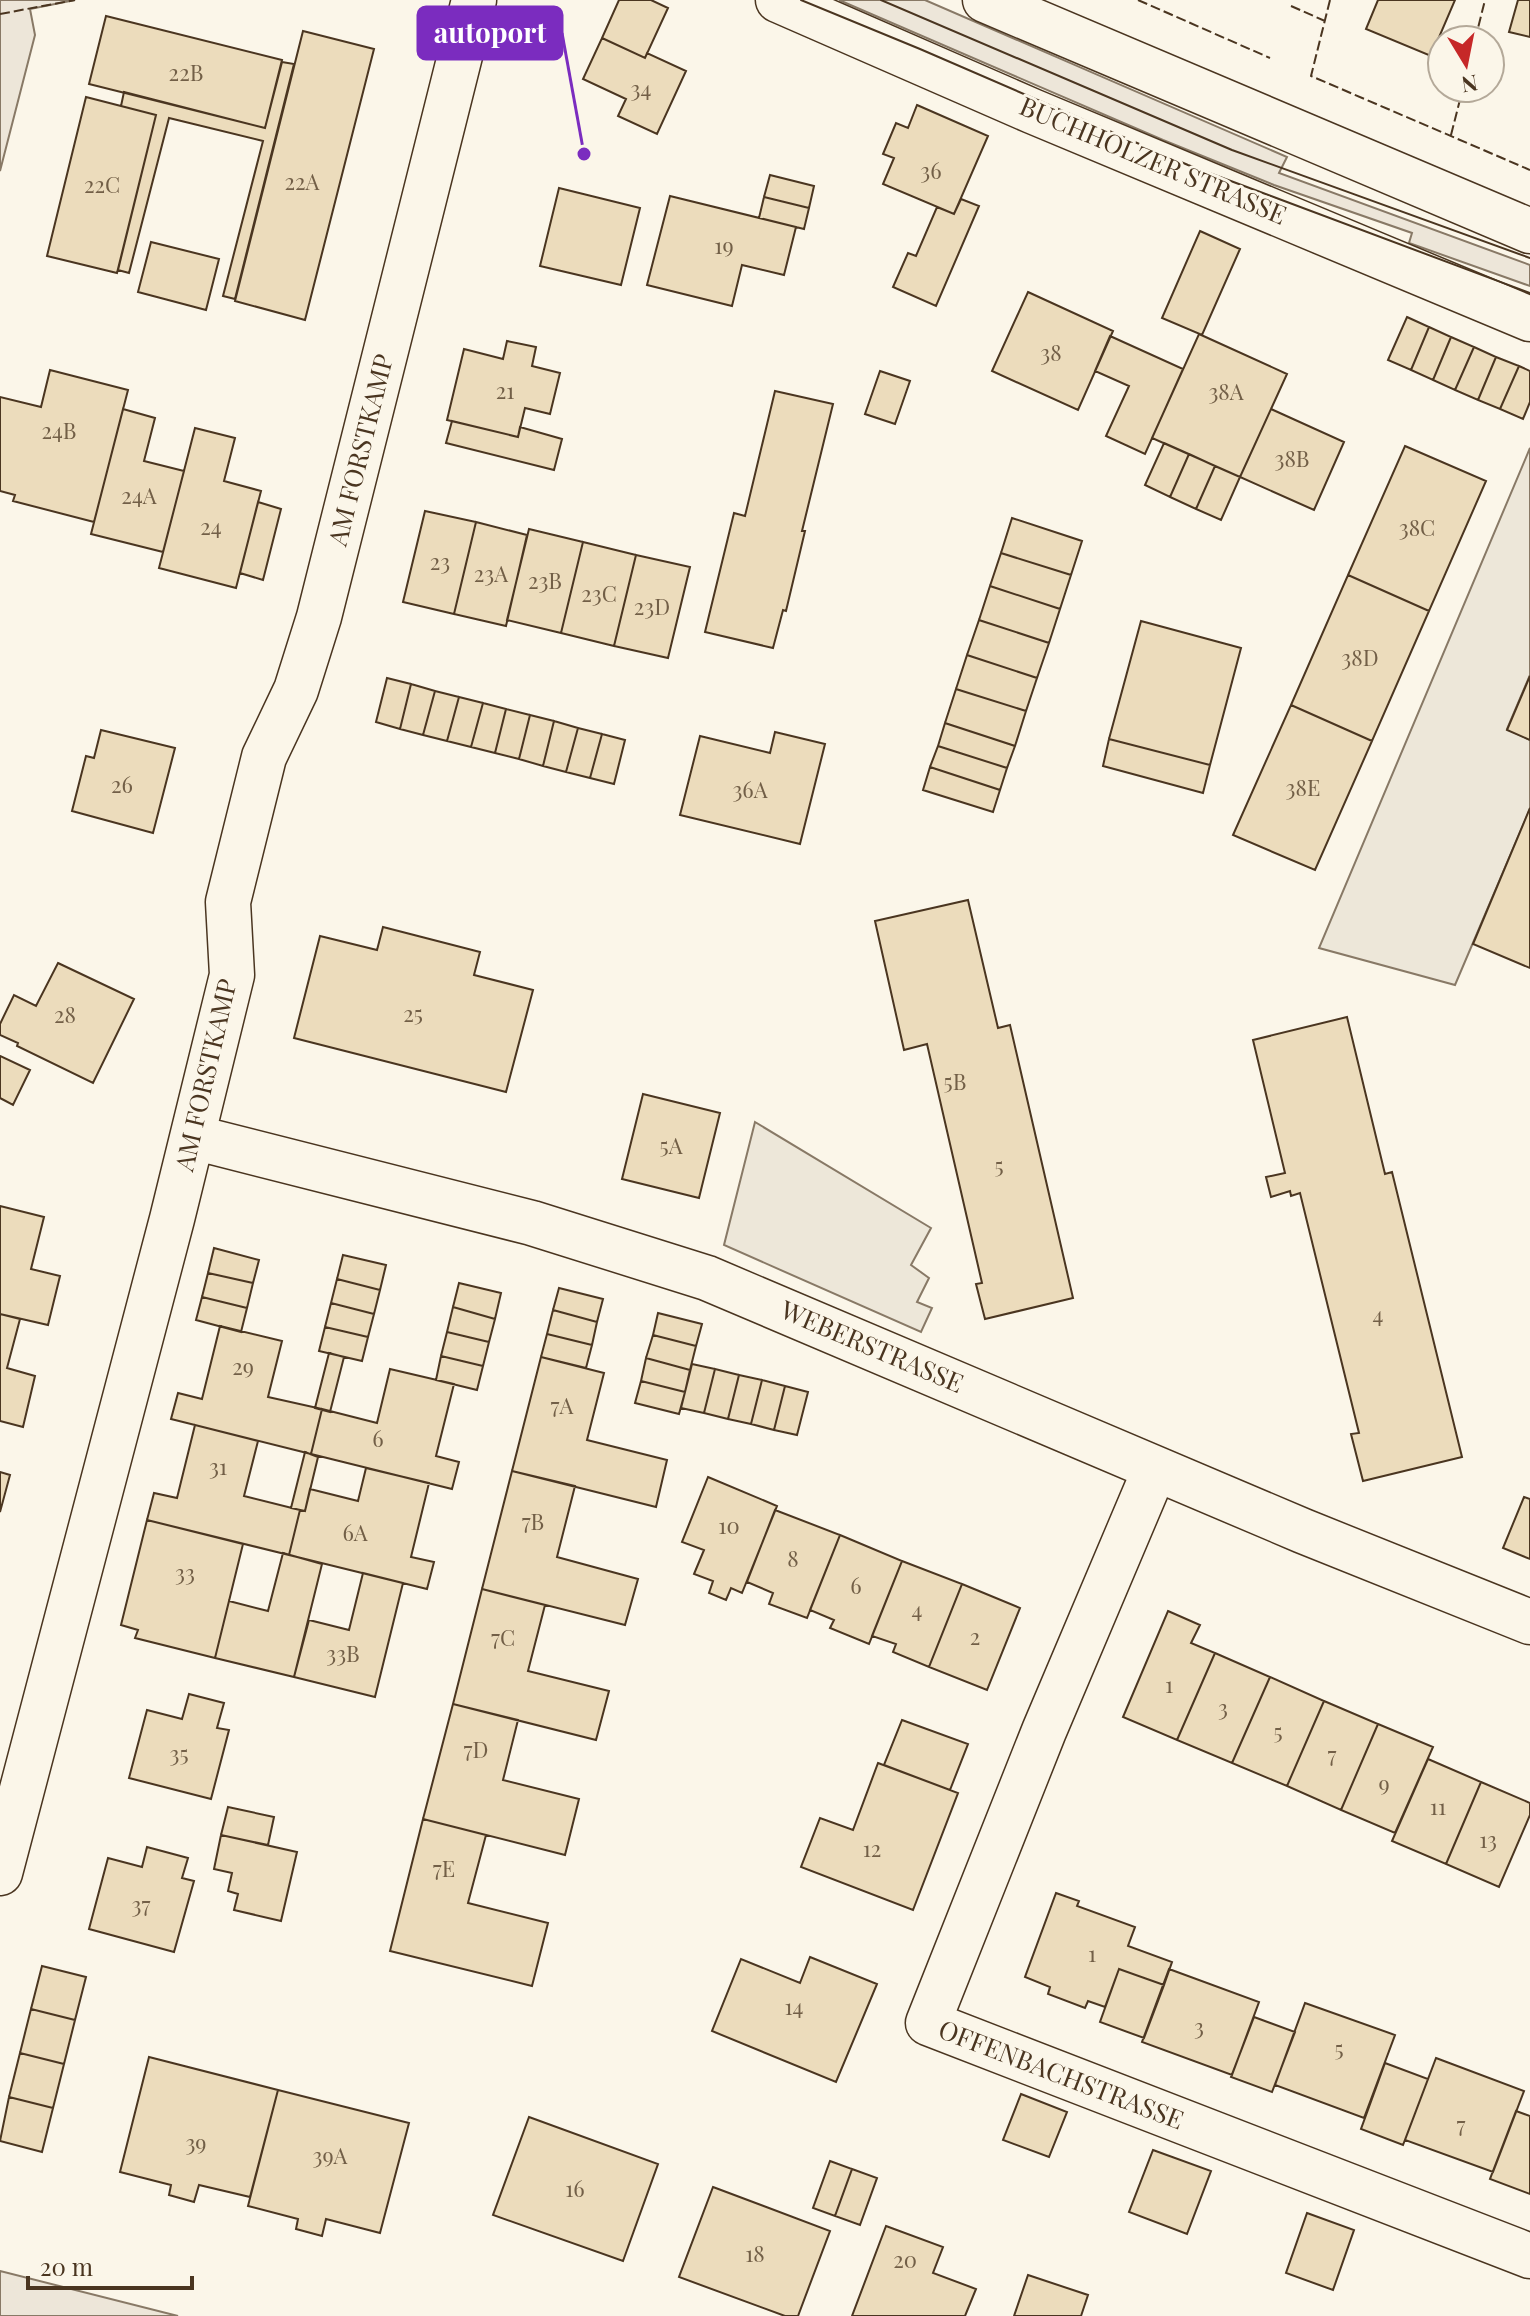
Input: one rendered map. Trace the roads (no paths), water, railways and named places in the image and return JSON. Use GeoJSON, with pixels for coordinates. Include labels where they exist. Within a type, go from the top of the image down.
{"type":"FeatureCollection","features":[{"type":"Feature","properties":{"kind":"street","name":"AM FORSTKAMP"},"geometry":{"type":"LineString","coordinates":[[0,1873],[193,1137],[232,975],[228,902],[264,757],[296,690],[319,617],[474,0]]}},
{"type":"Feature","properties":{"kind":"street","name":"BUCHHOLZER STRASSE"},"geometry":{"type":"LineString","coordinates":[[778,0],[1032,111],[1530,319]]}},
{"type":"Feature","properties":{"kind":"street"},"geometry":{"type":"LineString","coordinates":[[985,0],[1530,231]]}},
{"type":"Feature","properties":{"kind":"street","name":"WEBERSTRASSE"},"geometry":{"type":"LineString","coordinates":[[193,1137],[532,1223],[707,1278],[1155,1469],[1530,1622]]}},
{"type":"Feature","properties":{"kind":"street","name":"OFFENBACHSTRASSE"},"geometry":{"type":"LineString","coordinates":[[1155,1469],[1044,1731],[928,2023],[1530,2256]]}},
{"type":"Feature","properties":{"kind":"tram line"},"geometry":{"type":"LineString","coordinates":[[801,0],[1188,165],[1530,293]]}},
{"type":"Feature","properties":{"kind":"tram line"},"geometry":{"type":"LineString","coordinates":[[881,0],[1232,150],[1530,258]]}},
{"type":"Feature","properties":{"kind":"place","name":"autoport"},"geometry":{"type":"Point","coordinates":[584,154]}}]}
